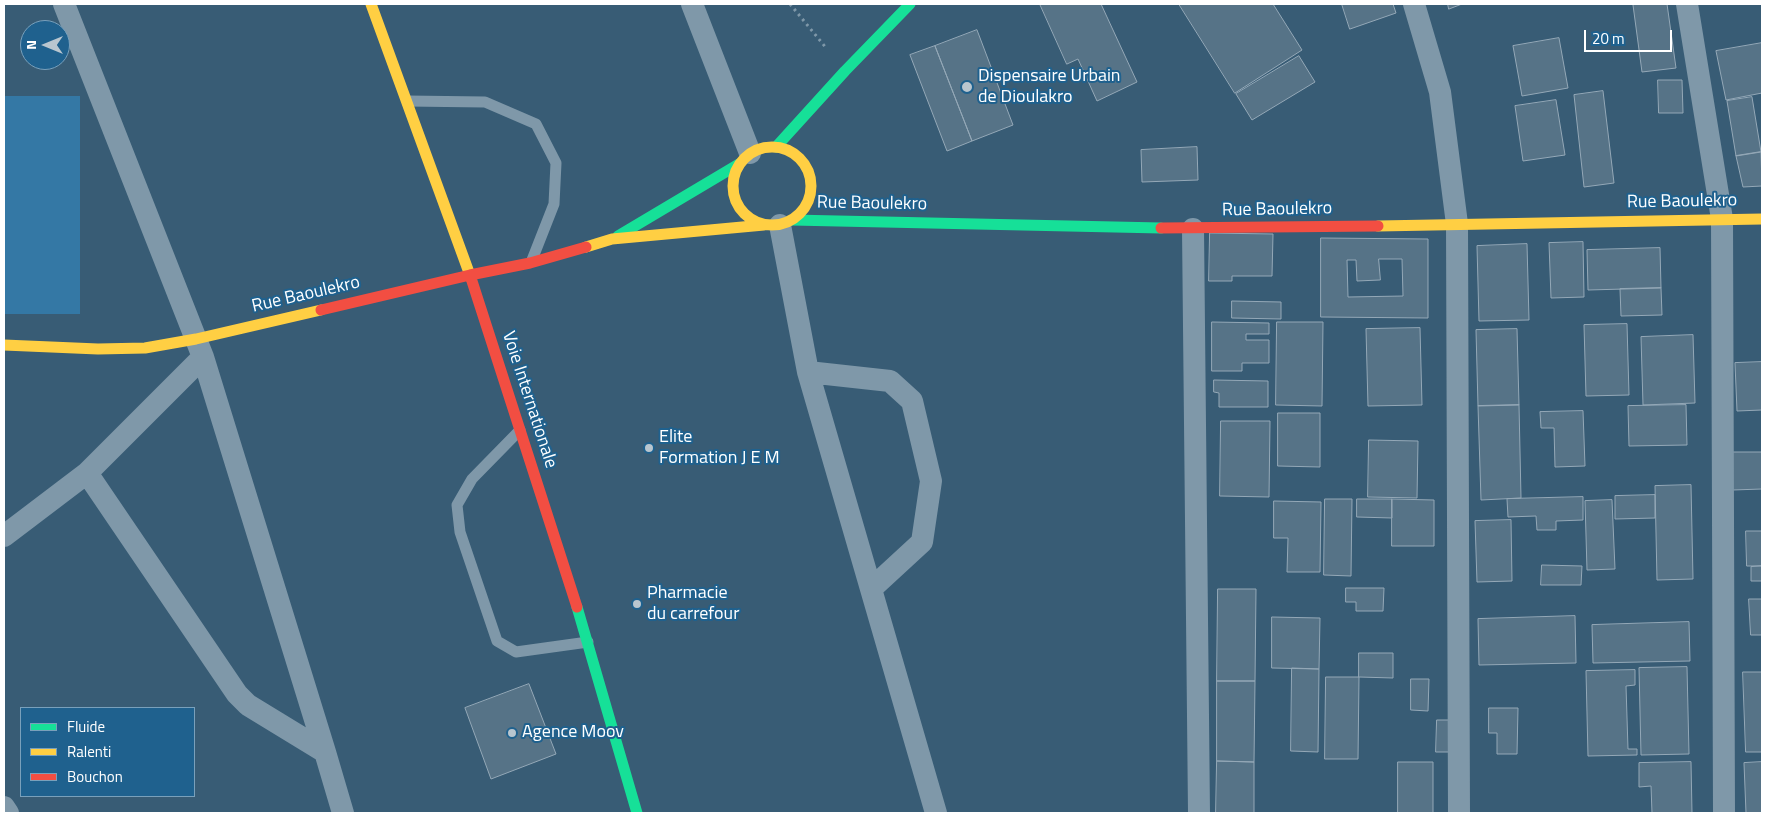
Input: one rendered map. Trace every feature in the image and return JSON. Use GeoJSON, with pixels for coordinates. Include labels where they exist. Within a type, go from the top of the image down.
{"type":"FeatureCollection","features":[{"type":"Feature","properties":{"kind":"street"},"geometry":{"type":"LineString","coordinates":[[64,4],[199,348],[343,813]]}},
{"type":"Feature","properties":{"kind":"street","name":"Voie Internationale"},"geometry":{"type":"LineString","coordinates":[[371,4],[470,275],[588,642],[637,813]]}},
{"type":"Feature","properties":{"kind":"street"},"geometry":{"type":"LineString","coordinates":[[692,4],[744,158]]}},
{"type":"Feature","properties":{"kind":"street"},"geometry":{"type":"LineString","coordinates":[[776,146],[788,150],[806,166],[811,190],[808,202],[801,212],[779,223],[747,217],[735,201],[732,182],[744,158],[776,146],[910,4]]}},
{"type":"Feature","properties":{"kind":"street"},"geometry":{"type":"LineString","coordinates":[[1414,4],[1440,92],[1457,224],[1459,813]]}},
{"type":"Feature","properties":{"kind":"street"},"geometry":{"type":"LineString","coordinates":[[1687,4],[1722,219],[1724,813]]}},
{"type":"Feature","properties":{"kind":"street","name":"Rue Baoulekro"},"geometry":{"type":"LineString","coordinates":[[612,239],[744,158]]}},
{"type":"Feature","properties":{"kind":"street","name":"Rue Baoulekro"},"geometry":{"type":"LineString","coordinates":[[4,345],[98,349],[199,348],[470,275],[530,264],[612,239],[779,223],[1193,228],[1762,219]]}},
{"type":"Feature","properties":{"kind":"street"},"geometry":{"type":"LineString","coordinates":[[779,223],[808,372],[936,813]]}},
{"type":"Feature","properties":{"kind":"street"},"geometry":{"type":"LineString","coordinates":[[1193,228],[1199,813]]}},
{"type":"Feature","properties":{"kind":"street"},"geometry":{"type":"LineString","coordinates":[[4,536],[87,473],[199,348]]}},
{"type":"Feature","properties":{"kind":"street"},"geometry":{"type":"LineString","coordinates":[[808,372],[890,381],[912,401],[931,481],[922,542],[871,589]]}},
{"type":"Feature","properties":{"kind":"street"},"geometry":{"type":"LineString","coordinates":[[87,473],[237,694],[248,705],[325,752]]}},
{"type":"Feature","properties":{"kind":"street"},"geometry":{"type":"LineString","coordinates":[[4,807],[8,813]]}},
{"type":"Feature","properties":{"kind":"lane"},"geometry":{"type":"LineString","coordinates":[[408,101],[485,102],[536,124],[556,163],[554,204],[530,264]]}},
{"type":"Feature","properties":{"kind":"lane"},"geometry":{"type":"LineString","coordinates":[[520,429],[472,478],[456,505],[460,532],[497,641],[516,652],[588,642]]}},
{"type":"Feature","properties":{"kind":"path"},"geometry":{"type":"LineString","coordinates":[[790,4],[845,71]]}},
{"type":"Feature","properties":{"kind":"shaded area"},"geometry":{"type":"Polygon","coordinates":[[[4,96],[80,96],[80,314],[4,314],[4,96]]]}},
{"type":"Feature","properties":{"kind":"building"},"geometry":{"type":"Polygon","coordinates":[[[1040,4],[1101,4],[1137,82],[1097,101],[1078,59],[1067,64],[1040,4]]]}},
{"type":"Feature","properties":{"kind":"building"},"geometry":{"type":"Polygon","coordinates":[[[1179,4],[1273,4],[1302,50],[1235,93],[1179,4]]]}},
{"type":"Feature","properties":{"kind":"building"},"geometry":{"type":"Polygon","coordinates":[[[1342,4],[1393,4],[1396,13],[1350,29],[1342,4]]]}},
{"type":"Feature","properties":{"kind":"building"},"geometry":{"type":"Polygon","coordinates":[[[1448,4],[1462,4],[1449,9],[1448,4]]]}},
{"type":"Feature","properties":{"kind":"building"},"geometry":{"type":"Polygon","coordinates":[[[1667,4],[1676,68],[1642,72],[1633,5],[1667,4]]]}},
{"type":"Feature","properties":{"kind":"building"},"geometry":{"type":"Polygon","coordinates":[[[977,30],[1013,125],[972,141],[935,46],[977,30]]]}},
{"type":"Feature","properties":{"kind":"building"},"geometry":{"type":"Polygon","coordinates":[[[1559,38],[1568,88],[1522,96],[1513,46],[1559,38]]]}},
{"type":"Feature","properties":{"kind":"building"},"geometry":{"type":"Polygon","coordinates":[[[1762,43],[1762,93],[1726,100],[1716,51],[1762,43]]]}},
{"type":"Feature","properties":{"kind":"building"},"geometry":{"type":"Polygon","coordinates":[[[935,46],[972,141],[947,151],[910,55],[935,46]]]}},
{"type":"Feature","properties":{"kind":"building"},"geometry":{"type":"Polygon","coordinates":[[[1299,56],[1315,82],[1252,120],[1236,94],[1299,56]]]}},
{"type":"Feature","properties":{"kind":"building"},"geometry":{"type":"Polygon","coordinates":[[[1658,80],[1682,80],[1683,113],[1659,113],[1658,80]]]}},
{"type":"Feature","properties":{"kind":"building"},"geometry":{"type":"Polygon","coordinates":[[[1603,91],[1614,183],[1584,187],[1574,95],[1603,91]]]}},
{"type":"Feature","properties":{"kind":"building"},"geometry":{"type":"Polygon","coordinates":[[[1752,97],[1761,152],[1736,156],[1727,101],[1752,97]]]}},
{"type":"Feature","properties":{"kind":"building"},"geometry":{"type":"Polygon","coordinates":[[[1556,100],[1565,155],[1523,161],[1515,106],[1556,100]]]}},
{"type":"Feature","properties":{"kind":"building"},"geometry":{"type":"Polygon","coordinates":[[[1197,147],[1198,180],[1142,182],[1141,150],[1197,147]]]}},
{"type":"Feature","properties":{"kind":"building"},"geometry":{"type":"Polygon","coordinates":[[[1761,152],[1762,186],[1743,187],[1736,156],[1761,152]]]}},
{"type":"Feature","properties":{"kind":"building"},"geometry":{"type":"Polygon","coordinates":[[[1210,233],[1273,234],[1272,276],[1232,276],[1232,281],[1209,281],[1210,233]]]}},
{"type":"Feature","properties":{"kind":"building"},"geometry":{"type":"Polygon","coordinates":[[[1321,238],[1428,239],[1428,318],[1321,317],[1321,238]],[[1379,259],[1380,280],[1357,281],[1356,260],[1347,260],[1348,297],[1403,296],[1402,259],[1379,259]]]}},
{"type":"Feature","properties":{"kind":"building"},"geometry":{"type":"Polygon","coordinates":[[[1583,242],[1584,297],[1551,298],[1549,243],[1583,242]]]}},
{"type":"Feature","properties":{"kind":"building"},"geometry":{"type":"Polygon","coordinates":[[[1527,244],[1529,320],[1479,321],[1477,246],[1527,244]]]}},
{"type":"Feature","properties":{"kind":"building"},"geometry":{"type":"Polygon","coordinates":[[[1660,248],[1661,288],[1588,290],[1587,250],[1660,248]]]}},
{"type":"Feature","properties":{"kind":"building"},"geometry":{"type":"Polygon","coordinates":[[[1661,288],[1662,315],[1621,316],[1620,289],[1661,288]]]}},
{"type":"Feature","properties":{"kind":"building"},"geometry":{"type":"Polygon","coordinates":[[[1232,301],[1281,302],[1281,319],[1232,318],[1232,301]]]}},
{"type":"Feature","properties":{"kind":"building"},"geometry":{"type":"Polygon","coordinates":[[[1212,322],[1269,323],[1269,334],[1246,334],[1246,340],[1269,340],[1269,363],[1242,363],[1242,371],[1212,371],[1212,322]]]}},
{"type":"Feature","properties":{"kind":"building"},"geometry":{"type":"Polygon","coordinates":[[[1277,322],[1323,322],[1322,406],[1276,405],[1277,322]]]}},
{"type":"Feature","properties":{"kind":"building"},"geometry":{"type":"Polygon","coordinates":[[[1627,324],[1629,395],[1586,396],[1584,325],[1627,324]]]}},
{"type":"Feature","properties":{"kind":"building"},"geometry":{"type":"Polygon","coordinates":[[[1420,328],[1422,405],[1368,406],[1366,329],[1420,328]]]}},
{"type":"Feature","properties":{"kind":"building"},"geometry":{"type":"Polygon","coordinates":[[[1517,329],[1519,405],[1478,406],[1476,330],[1517,329]]]}},
{"type":"Feature","properties":{"kind":"building"},"geometry":{"type":"Polygon","coordinates":[[[1693,335],[1695,403],[1643,405],[1641,337],[1693,335]]]}},
{"type":"Feature","properties":{"kind":"building"},"geometry":{"type":"Polygon","coordinates":[[[1762,362],[1762,410],[1737,411],[1735,363],[1762,362]]]}},
{"type":"Feature","properties":{"kind":"building"},"geometry":{"type":"Polygon","coordinates":[[[1214,380],[1268,381],[1268,407],[1219,407],[1219,393],[1214,392],[1214,380]]]}},
{"type":"Feature","properties":{"kind":"building"},"geometry":{"type":"Polygon","coordinates":[[[1519,405],[1521,498],[1481,500],[1478,406],[1519,405]]]}},
{"type":"Feature","properties":{"kind":"building"},"geometry":{"type":"Polygon","coordinates":[[[1686,405],[1687,445],[1629,446],[1628,406],[1686,405]]]}},
{"type":"Feature","properties":{"kind":"building"},"geometry":{"type":"Polygon","coordinates":[[[1583,411],[1585,466],[1555,467],[1554,428],[1541,428],[1540,412],[1583,411]]]}},
{"type":"Feature","properties":{"kind":"building"},"geometry":{"type":"Polygon","coordinates":[[[1278,413],[1320,413],[1320,467],[1278,466],[1278,413]]]}},
{"type":"Feature","properties":{"kind":"building"},"geometry":{"type":"Polygon","coordinates":[[[1221,421],[1270,421],[1269,497],[1220,496],[1221,421]]]}},
{"type":"Feature","properties":{"kind":"building"},"geometry":{"type":"Polygon","coordinates":[[[1369,440],[1418,441],[1417,498],[1368,497],[1369,440]]]}},
{"type":"Feature","properties":{"kind":"building"},"geometry":{"type":"Polygon","coordinates":[[[1733,452],[1762,452],[1762,489],[1733,490],[1733,452]]]}},
{"type":"Feature","properties":{"kind":"building"},"geometry":{"type":"Polygon","coordinates":[[[1691,485],[1693,579],[1657,580],[1655,486],[1691,485]]]}},
{"type":"Feature","properties":{"kind":"building"},"geometry":{"type":"Polygon","coordinates":[[[1655,495],[1655,518],[1615,519],[1615,496],[1655,495]]]}},
{"type":"Feature","properties":{"kind":"building"},"geometry":{"type":"Polygon","coordinates":[[[1583,497],[1583,520],[1556,521],[1556,530],[1537,530],[1536,516],[1508,517],[1507,499],[1583,497]]]}},
{"type":"Feature","properties":{"kind":"building"},"geometry":{"type":"Polygon","coordinates":[[[1325,499],[1352,499],[1351,576],[1324,575],[1325,499]]]}},
{"type":"Feature","properties":{"kind":"building"},"geometry":{"type":"Polygon","coordinates":[[[1357,499],[1392,499],[1392,518],[1357,517],[1357,499]]]}},
{"type":"Feature","properties":{"kind":"building"},"geometry":{"type":"Polygon","coordinates":[[[1392,499],[1434,500],[1434,546],[1392,546],[1392,499]]]}},
{"type":"Feature","properties":{"kind":"building"},"geometry":{"type":"Polygon","coordinates":[[[1612,500],[1615,569],[1587,570],[1585,501],[1612,500]]]}},
{"type":"Feature","properties":{"kind":"building"},"geometry":{"type":"Polygon","coordinates":[[[1274,501],[1321,502],[1320,572],[1287,572],[1288,538],[1274,538],[1274,501]]]}},
{"type":"Feature","properties":{"kind":"building"},"geometry":{"type":"Polygon","coordinates":[[[1511,520],[1512,581],[1477,582],[1475,521],[1511,520]]]}},
{"type":"Feature","properties":{"kind":"building"},"geometry":{"type":"Polygon","coordinates":[[[1746,531],[1762,531],[1762,566],[1747,566],[1746,531]]]}},
{"type":"Feature","properties":{"kind":"building"},"geometry":{"type":"Polygon","coordinates":[[[1542,565],[1582,566],[1581,585],[1541,585],[1542,565]]]}},
{"type":"Feature","properties":{"kind":"building"},"geometry":{"type":"Polygon","coordinates":[[[1762,566],[1762,581],[1751,581],[1751,567],[1762,566]]]}},
{"type":"Feature","properties":{"kind":"building"},"geometry":{"type":"Polygon","coordinates":[[[1346,588],[1384,588],[1383,611],[1356,611],[1356,602],[1346,602],[1346,588]]]}},
{"type":"Feature","properties":{"kind":"building"},"geometry":{"type":"Polygon","coordinates":[[[1218,589],[1256,589],[1255,681],[1217,681],[1218,589]]]}},
{"type":"Feature","properties":{"kind":"building"},"geometry":{"type":"Polygon","coordinates":[[[1749,599],[1762,599],[1762,635],[1751,635],[1749,599]]]}},
{"type":"Feature","properties":{"kind":"building"},"geometry":{"type":"Polygon","coordinates":[[[1575,616],[1576,663],[1479,665],[1478,619],[1575,616]]]}},
{"type":"Feature","properties":{"kind":"building"},"geometry":{"type":"Polygon","coordinates":[[[1272,617],[1320,618],[1319,669],[1272,668],[1272,617]]]}},
{"type":"Feature","properties":{"kind":"building"},"geometry":{"type":"Polygon","coordinates":[[[1689,622],[1690,661],[1593,663],[1592,625],[1689,622]]]}},
{"type":"Feature","properties":{"kind":"building"},"geometry":{"type":"Polygon","coordinates":[[[1359,653],[1393,653],[1393,678],[1359,677],[1359,653]]]}},
{"type":"Feature","properties":{"kind":"building"},"geometry":{"type":"Polygon","coordinates":[[[1687,667],[1689,754],[1641,755],[1639,668],[1687,667]]]}},
{"type":"Feature","properties":{"kind":"building"},"geometry":{"type":"Polygon","coordinates":[[[1292,668],[1319,669],[1318,752],[1291,751],[1292,668]]]}},
{"type":"Feature","properties":{"kind":"building"},"geometry":{"type":"Polygon","coordinates":[[[1635,670],[1635,685],[1626,686],[1628,749],[1637,749],[1637,755],[1588,756],[1586,671],[1635,670]]]}},
{"type":"Feature","properties":{"kind":"building"},"geometry":{"type":"Polygon","coordinates":[[[1743,672],[1762,672],[1762,752],[1746,752],[1743,672]]]}},
{"type":"Feature","properties":{"kind":"building"},"geometry":{"type":"Polygon","coordinates":[[[1326,677],[1359,677],[1358,759],[1325,759],[1326,677]]]}},
{"type":"Feature","properties":{"kind":"building"},"geometry":{"type":"Polygon","coordinates":[[[1411,679],[1429,679],[1428,711],[1411,710],[1411,679]]]}},
{"type":"Feature","properties":{"kind":"building"},"geometry":{"type":"Polygon","coordinates":[[[1217,681],[1255,681],[1254,762],[1217,761],[1217,681]]]}},
{"type":"Feature","properties":{"kind":"building"},"geometry":{"type":"Polygon","coordinates":[[[529,684],[556,754],[491,779],[465,708],[529,684]]]}},
{"type":"Feature","properties":{"kind":"building"},"geometry":{"type":"Polygon","coordinates":[[[1489,708],[1518,708],[1517,754],[1497,754],[1497,733],[1489,733],[1489,708]]]}},
{"type":"Feature","properties":{"kind":"building"},"geometry":{"type":"Polygon","coordinates":[[[1437,720],[1455,720],[1455,752],[1436,752],[1437,720]]]}},
{"type":"Feature","properties":{"kind":"building"},"geometry":{"type":"Polygon","coordinates":[[[1217,761],[1254,762],[1254,813],[1216,813],[1217,761]]]}},
{"type":"Feature","properties":{"kind":"building"},"geometry":{"type":"Polygon","coordinates":[[[1398,762],[1433,762],[1433,813],[1398,813],[1398,762]]]}},
{"type":"Feature","properties":{"kind":"building"},"geometry":{"type":"Polygon","coordinates":[[[1691,762],[1692,813],[1652,813],[1651,786],[1639,787],[1639,763],[1691,762]]]}},
{"type":"Feature","properties":{"kind":"building"},"geometry":{"type":"Polygon","coordinates":[[[1762,762],[1762,813],[1746,813],[1744,763],[1762,762]]]}},
{"type":"Feature","properties":{"kind":"traffic: fast"},"geometry":{"type":"LineString","coordinates":[[776,147],[845,71],[910,4]]}},
{"type":"Feature","properties":{"kind":"traffic: fast"},"geometry":{"type":"LineString","coordinates":[[618,236],[739,164]]}},
{"type":"Feature","properties":{"kind":"traffic: fast"},"geometry":{"type":"LineString","coordinates":[[792,220],[1161,228]]}},
{"type":"Feature","properties":{"kind":"traffic: fast"},"geometry":{"type":"LineString","coordinates":[[577,607],[637,813]]}},
{"type":"Feature","properties":{"kind":"traffic: slow"},"geometry":{"type":"LineString","coordinates":[[371,4],[471,278]]}},
{"type":"Feature","properties":{"kind":"traffic: slow"},"geometry":{"type":"LineString","coordinates":[[772,147],[787,150],[800,158],[808,171],[811,186],[808,201],[800,214],[787,222],[772,225],[757,222],[744,214],[736,201],[733,186],[736,171],[744,158],[757,150],[772,147]]}},
{"type":"Feature","properties":{"kind":"traffic: slow"},"geometry":{"type":"LineString","coordinates":[[1378,226],[1762,219]]}},
{"type":"Feature","properties":{"kind":"traffic: slow"},"geometry":{"type":"LineString","coordinates":[[586,247],[612,239],[764,225]]}},
{"type":"Feature","properties":{"kind":"traffic: slow"},"geometry":{"type":"LineString","coordinates":[[4,345],[98,349],[145,348],[196,339],[321,310]]}},
{"type":"Feature","properties":{"kind":"traffic: jam"},"geometry":{"type":"LineString","coordinates":[[1161,228],[1378,226]]}},
{"type":"Feature","properties":{"kind":"traffic: jam"},"geometry":{"type":"LineString","coordinates":[[321,310],[530,263],[586,247]]}},
{"type":"Feature","properties":{"kind":"traffic: jam"},"geometry":{"type":"LineString","coordinates":[[471,278],[577,607]]}},
{"type":"Feature","properties":{"kind":"place","name":"Dispensaire Urbain de Dioulakro"},"geometry":{"type":"Point","coordinates":[967,87]}},
{"type":"Feature","properties":{"kind":"place","name":"Elite Formation J E M"},"geometry":{"type":"Point","coordinates":[649,448]}},
{"type":"Feature","properties":{"kind":"place","name":"Pharmacie du carrefour"},"geometry":{"type":"Point","coordinates":[637,604]}},
{"type":"Feature","properties":{"kind":"place","name":"Agence Moov"},"geometry":{"type":"Point","coordinates":[512,733]}}]}
